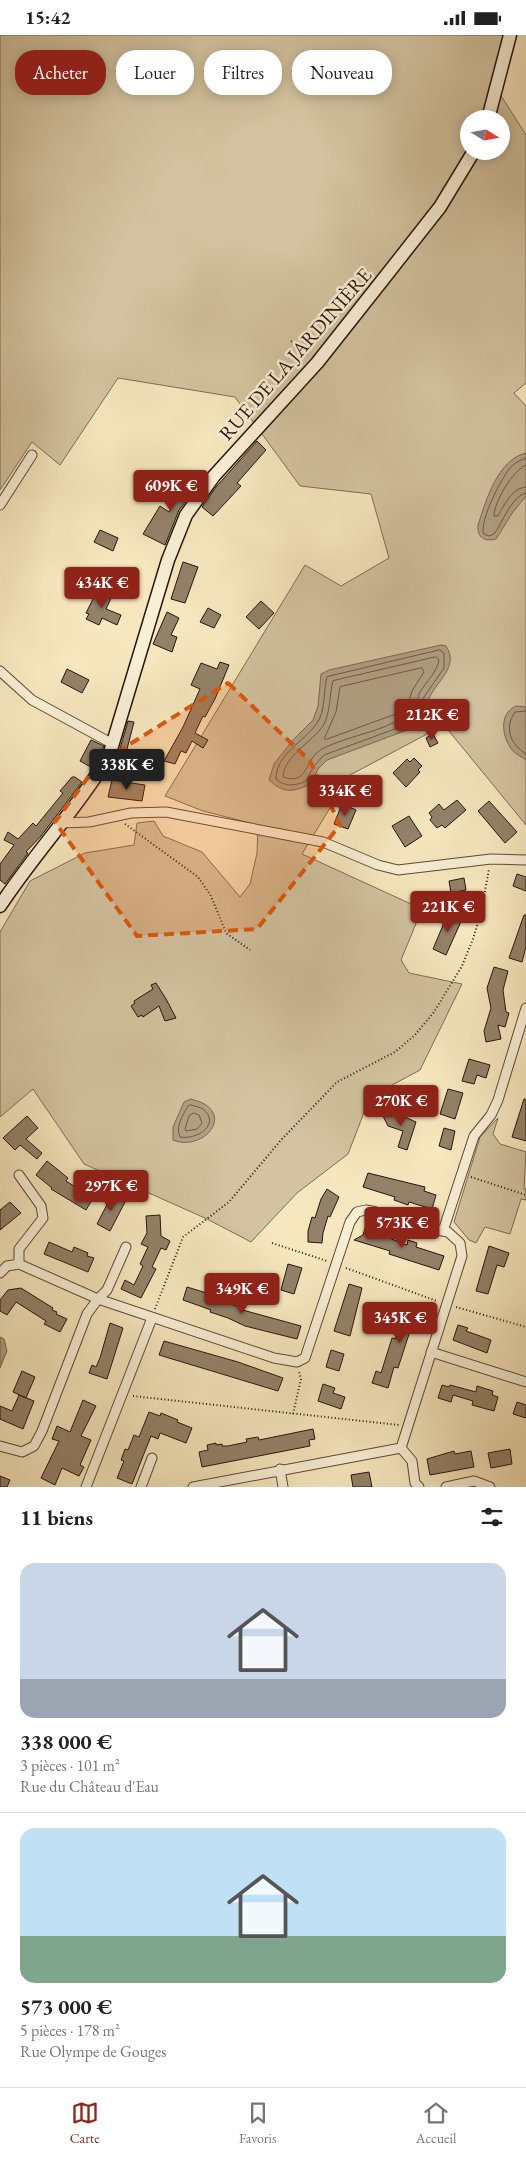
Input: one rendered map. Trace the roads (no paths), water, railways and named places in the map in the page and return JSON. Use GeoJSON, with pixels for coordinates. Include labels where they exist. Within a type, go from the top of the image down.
{"type":"FeatureCollection","features":[{"type":"Feature","properties":{"kind":"street"},"geometry":{"type":"LineString","coordinates":[[490,110],[510,35]]}},
{"type":"Feature","properties":{"kind":"street","name":"RUE DE LA JARDINIÈRE"},"geometry":{"type":"LineString","coordinates":[[0,906],[16,882],[94,782],[109,756],[168,560],[186,515],[214,476],[317,363],[440,207],[469,160]]}},
{"type":"Feature","properties":{"kind":"street"},"geometry":{"type":"LineString","coordinates":[[0,505],[32,455]]}},
{"type":"Feature","properties":{"kind":"street"},"geometry":{"type":"LineString","coordinates":[[0,671],[32,700],[113,744]]}},
{"type":"Feature","properties":{"kind":"street"},"geometry":{"type":"LineString","coordinates":[[62,823],[89,822],[131,813],[166,812],[255,831],[323,842],[378,865],[398,871],[491,859],[526,860]]}},
{"type":"Feature","properties":{"kind":"street"},"geometry":{"type":"LineString","coordinates":[[443,1231],[474,1136],[495,1109],[526,1008]]}},
{"type":"Feature","properties":{"kind":"street"},"geometry":{"type":"LineString","coordinates":[[19,1175],[41,1206],[42,1218],[19,1249],[19,1264]]}},
{"type":"Feature","properties":{"kind":"street"},"geometry":{"type":"LineString","coordinates":[[0,1273],[7,1267],[19,1264],[98,1299],[274,1358],[297,1362],[305,1358],[352,1216],[361,1210],[376,1212],[448,1232],[458,1239],[462,1249],[460,1263],[401,1447]]}},
{"type":"Feature","properties":{"kind":"street"},"geometry":{"type":"LineString","coordinates":[[0,1446],[22,1452],[34,1446],[42,1431],[87,1314],[98,1299],[107,1291],[126,1247]]}},
{"type":"Feature","properties":{"kind":"street"},"geometry":{"type":"LineString","coordinates":[[86,1487],[152,1318]]}},
{"type":"Feature","properties":{"kind":"street"},"geometry":{"type":"LineString","coordinates":[[431,1352],[526,1383]]}},
{"type":"Feature","properties":{"kind":"street"},"geometry":{"type":"LineString","coordinates":[[193,1487],[401,1447]]}},
{"type":"Feature","properties":{"kind":"street"},"geometry":{"type":"LineString","coordinates":[[401,1447],[412,1461],[415,1483],[419,1487]]}},
{"type":"Feature","properties":{"kind":"street"},"geometry":{"type":"LineString","coordinates":[[141,1487],[152,1457]]}},
{"type":"Feature","properties":{"kind":"street"},"geometry":{"type":"LineString","coordinates":[[280,1469],[283,1487]]}},
{"type":"Feature","properties":{"kind":"street"},"geometry":{"type":"LineString","coordinates":[[446,1487],[474,1481],[490,1487]]}},
{"type":"Feature","properties":{"kind":"water"},"geometry":{"type":"Polygon","coordinates":[[[526,453],[526,496],[513,512],[496,539],[485,539],[480,536],[478,525],[494,483],[507,464],[516,457],[526,453]]]}},
{"type":"Feature","properties":{"kind":"water"},"geometry":{"type":"Polygon","coordinates":[[[441,645],[446,646],[450,654],[449,667],[432,692],[424,719],[415,722],[407,730],[327,760],[318,769],[311,784],[305,787],[284,790],[269,780],[274,764],[292,741],[313,720],[318,706],[321,674],[329,670],[441,645]]]}},
{"type":"Feature","properties":{"kind":"water"},"geometry":{"type":"Polygon","coordinates":[[[516,706],[526,707],[526,760],[513,751],[504,733],[506,715],[516,706]]]}},
{"type":"Feature","properties":{"kind":"water"},"geometry":{"type":"Polygon","coordinates":[[[191,1099],[204,1104],[213,1112],[215,1119],[213,1126],[208,1133],[192,1142],[173,1140],[173,1127],[184,1102],[191,1099]]]}},
{"type":"Feature","properties":{"kind":"water"},"geometry":{"type":"Polygon","coordinates":[[[0,1337],[4,1339],[7,1351],[0,1368],[0,1337]]]}}]}
